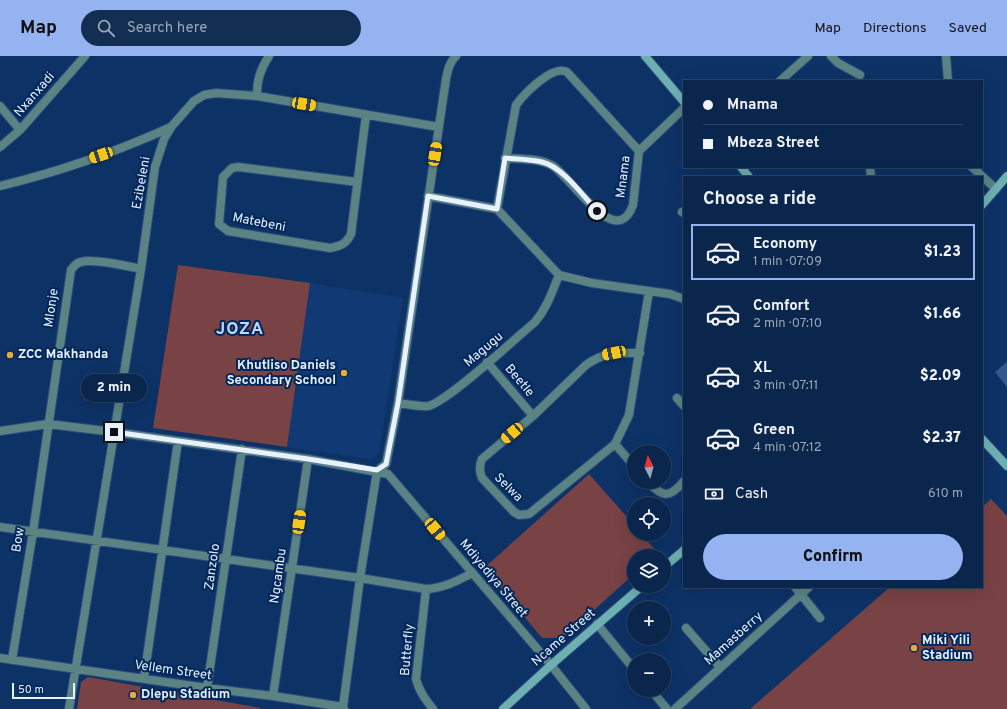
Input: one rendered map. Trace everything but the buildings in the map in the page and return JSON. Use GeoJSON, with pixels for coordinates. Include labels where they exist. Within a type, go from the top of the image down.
{"type":"FeatureCollection","features":[{"type":"Feature","properties":{"kind":"street","name":"Nxanxadi"},"geometry":{"type":"LineString","coordinates":[[0,147],[20,130],[84,56]]}},
{"type":"Feature","properties":{"kind":"street"},"geometry":{"type":"LineString","coordinates":[[257,96],[257,82],[261,68],[269,56]]}},
{"type":"Feature","properties":{"kind":"street"},"geometry":{"type":"LineString","coordinates":[[0,431],[48,424],[242,449],[377,470],[386,464],[398,403],[448,68],[456,56]]}},
{"type":"Feature","properties":{"kind":"street"},"geometry":{"type":"LineString","coordinates":[[645,56],[683,101]]}},
{"type":"Feature","properties":{"kind":"street"},"geometry":{"type":"LineString","coordinates":[[781,80],[808,56]]}},
{"type":"Feature","properties":{"kind":"street"},"geometry":{"type":"LineString","coordinates":[[831,56],[838,63],[860,75]]}},
{"type":"Feature","properties":{"kind":"street"},"geometry":{"type":"LineString","coordinates":[[946,56],[948,80]]}},
{"type":"Feature","properties":{"kind":"street"},"geometry":{"type":"LineString","coordinates":[[497,209],[505,158],[516,105],[546,76],[554,71],[561,70],[567,72],[639,150]]}},
{"type":"Feature","properties":{"kind":"street","name":"Ezibeleni"},"geometry":{"type":"LineString","coordinates":[[69,709],[141,269],[155,166],[164,139],[172,126],[194,101],[204,95],[216,93],[257,96],[439,126]]}},
{"type":"Feature","properties":{"kind":"street"},"geometry":{"type":"LineString","coordinates":[[0,106],[20,130]]}},
{"type":"Feature","properties":{"kind":"street","name":"Mnama"},"geometry":{"type":"LineString","coordinates":[[505,158],[544,162],[553,166],[564,175],[597,211],[607,219],[616,222],[625,219],[630,213],[633,205],[639,150],[683,109]]}},
{"type":"Feature","properties":{"kind":"street","name":"Matebeni"},"geometry":{"type":"LineString","coordinates":[[357,182],[238,167],[232,168],[223,177],[219,224],[228,231],[330,248],[340,246],[347,241],[351,234],[366,115]]}},
{"type":"Feature","properties":{"kind":"street"},"geometry":{"type":"LineString","coordinates":[[0,186],[37,177],[142,140],[172,126]]}},
{"type":"Feature","properties":{"kind":"street"},"geometry":{"type":"LineString","coordinates":[[742,168],[749,176]]}},
{"type":"Feature","properties":{"kind":"street"},"geometry":{"type":"LineString","coordinates":[[973,168],[982,176]]}},
{"type":"Feature","properties":{"kind":"street"},"geometry":{"type":"LineString","coordinates":[[983,204],[1007,176]]}},
{"type":"Feature","properties":{"kind":"street"},"geometry":{"type":"LineString","coordinates":[[983,177],[996,189]]}},
{"type":"Feature","properties":{"kind":"street"},"geometry":{"type":"LineString","coordinates":[[428,196],[497,209],[558,275],[592,283],[670,294],[683,298]]}},
{"type":"Feature","properties":{"kind":"street","name":"Mlonje"},"geometry":{"type":"LineString","coordinates":[[48,424],[71,270],[75,264],[82,261],[93,261],[141,269]]}},
{"type":"Feature","properties":{"kind":"street","name":"Magugu"},"geometry":{"type":"LineString","coordinates":[[398,403],[429,406],[439,402],[535,322],[542,314],[558,275]]}},
{"type":"Feature","properties":{"kind":"street","name":"Selwa"},"geometry":{"type":"LineString","coordinates":[[640,353],[614,353],[596,358],[586,365],[533,416],[482,459],[479,466],[479,473],[482,478],[519,515],[529,514],[536,509],[615,444],[629,415],[640,353],[650,291]]}},
{"type":"Feature","properties":{"kind":"street","name":"Beetle"},"geometry":{"type":"LineString","coordinates":[[487,362],[533,416]]}},
{"type":"Feature","properties":{"kind":"street"},"geometry":{"type":"LineString","coordinates":[[678,398],[683,405]]}},
{"type":"Feature","properties":{"kind":"street","name":"Bow"},"geometry":{"type":"LineString","coordinates":[[12,660],[33,532],[48,424]]}},
{"type":"Feature","properties":{"kind":"street"},"geometry":{"type":"LineString","coordinates":[[983,440],[1007,466]]}},
{"type":"Feature","properties":{"kind":"street"},"geometry":{"type":"LineString","coordinates":[[144,678],[178,441]]}},
{"type":"Feature","properties":{"kind":"street"},"geometry":{"type":"LineString","coordinates":[[615,444],[627,458]]}},
{"type":"Feature","properties":{"kind":"street","name":"Zanzolo"},"geometry":{"type":"LineString","coordinates":[[207,688],[242,449]]}},
{"type":"Feature","properties":{"kind":"street","name":"Ngcambu"},"geometry":{"type":"LineString","coordinates":[[273,696],[308,459]]}},
{"type":"Feature","properties":{"kind":"street"},"geometry":{"type":"LineString","coordinates":[[343,708],[360,578],[377,470]]}},
{"type":"Feature","properties":{"kind":"street","name":"Mdiyadiya Street"},"geometry":{"type":"LineString","coordinates":[[377,470],[388,474],[551,665],[586,709]]}},
{"type":"Feature","properties":{"kind":"street"},"geometry":{"type":"LineString","coordinates":[[654,489],[657,492],[667,494],[678,489],[683,482]]}},
{"type":"Feature","properties":{"kind":"street"},"geometry":{"type":"LineString","coordinates":[[0,527],[360,578],[426,589],[437,588],[452,583],[472,573]]}},
{"type":"Feature","properties":{"kind":"street"},"geometry":{"type":"LineString","coordinates":[[671,561],[683,551]]}},
{"type":"Feature","properties":{"kind":"street"},"geometry":{"type":"LineString","coordinates":[[796,588],[820,618]]}},
{"type":"Feature","properties":{"kind":"street","name":"Mamasberry"},"geometry":{"type":"LineString","coordinates":[[675,709],[808,588]]}},
{"type":"Feature","properties":{"kind":"street","name":"Butterfly"},"geometry":{"type":"LineString","coordinates":[[426,589],[416,679],[423,696],[433,709]]}},
{"type":"Feature","properties":{"kind":"street","name":"Ncame Street"},"geometry":{"type":"LineString","coordinates":[[503,709],[634,593]]}},
{"type":"Feature","properties":{"kind":"street"},"geometry":{"type":"LineString","coordinates":[[597,624],[627,660]]}},
{"type":"Feature","properties":{"kind":"street"},"geometry":{"type":"LineString","coordinates":[[686,628],[720,667]]}},
{"type":"Feature","properties":{"kind":"street","name":"Vellem Street"},"geometry":{"type":"LineString","coordinates":[[0,658],[273,696],[343,708]]}},
{"type":"Feature","properties":{"kind":"street"},"geometry":{"type":"LineString","coordinates":[[658,697],[667,709]]}},
{"type":"Feature","properties":{"kind":"shaded area"},"geometry":{"type":"Polygon","coordinates":[[[178,265],[310,283],[287,447],[153,428],[178,265]]]}},
{"type":"Feature","properties":{"kind":"shaded area","name":"Khutliso Daniels Secondary School"},"geometry":{"type":"Polygon","coordinates":[[[310,283],[403,298],[379,453],[370,459],[287,447],[310,283]]]}},
{"type":"Feature","properties":{"kind":"shaded area"},"geometry":{"type":"Polygon","coordinates":[[[589,474],[627,517],[627,541],[647,541],[654,549],[627,549],[627,580],[563,638],[542,638],[484,568],[589,474]]]}},
{"type":"Feature","properties":{"kind":"shaded area","name":"Miki Yili Stadium"},"geometry":{"type":"Polygon","coordinates":[[[991,499],[1007,516],[1007,709],[750,709],[889,588],[983,588],[983,506],[991,499]]]}},
{"type":"Feature","properties":{"kind":"shaded area","name":"Dlepu Stadium"},"geometry":{"type":"Polygon","coordinates":[[[88,677],[260,709],[77,709],[81,682],[88,677]]]}},
{"type":"Feature","properties":{"kind":"place","name":"ZCC Makhanda"},"geometry":{"type":"Point","coordinates":[10,355]}},
{"type":"Feature","properties":{"kind":"place","name":"Khutliso Daniels Secondary School"},"geometry":{"type":"Point","coordinates":[344,373]}},
{"type":"Feature","properties":{"kind":"place","name":"Miki Yili Stadium"},"geometry":{"type":"Point","coordinates":[914,648]}},
{"type":"Feature","properties":{"kind":"place","name":"Dlepu Stadium"},"geometry":{"type":"Point","coordinates":[133,695]}},
{"type":"Feature","properties":{"kind":"district","name":"JOZA"},"geometry":{"type":"Point","coordinates":[240,330]}},
{"type":"Feature","properties":{"kind":"route"},"geometry":{"type":"LineString","coordinates":[[114,432],[377,470],[386,464],[398,403],[428,196],[497,209],[505,158],[532,160],[544,162],[553,166],[564,175],[597,211]]}}]}
